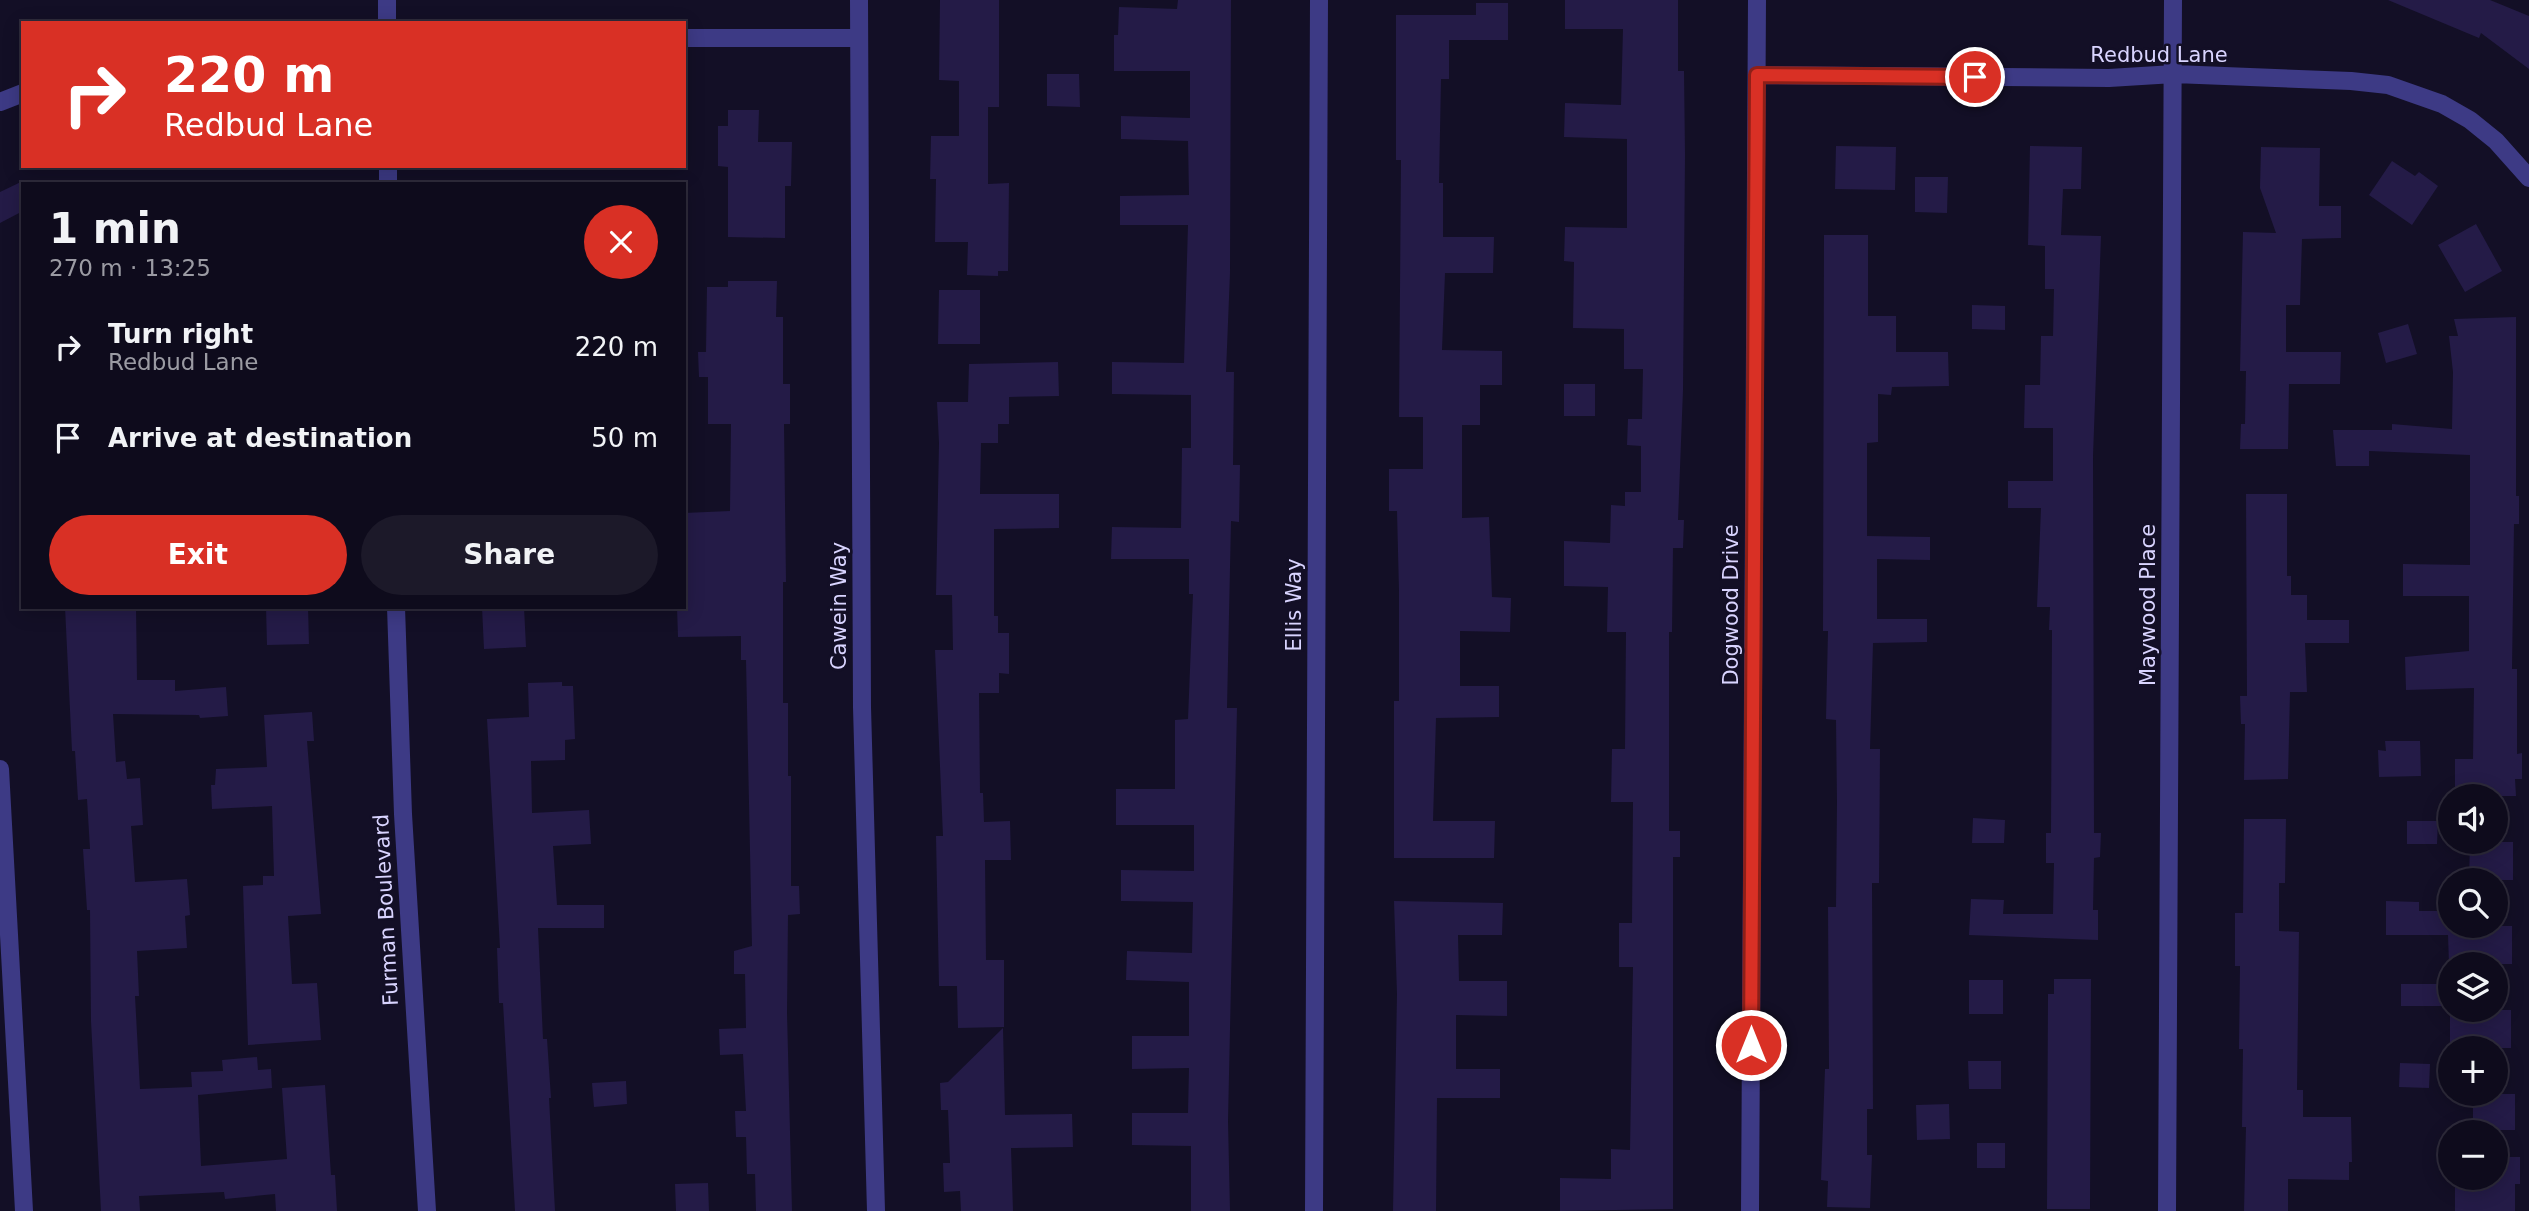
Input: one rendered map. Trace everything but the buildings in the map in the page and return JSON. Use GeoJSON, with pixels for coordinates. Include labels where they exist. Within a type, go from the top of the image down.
{"type":"FeatureCollection","features":[{"type":"Feature","properties":{"kind":"street"},"geometry":{"type":"LineString","coordinates":[[387,0],[387,21]]}},
{"type":"Feature","properties":{"kind":"street","name":"Cawein Way"},"geometry":{"type":"LineString","coordinates":[[859,0],[857,38],[860,82],[862,706],[876,1211]]}},
{"type":"Feature","properties":{"kind":"street","name":"Ellis Way"},"geometry":{"type":"LineString","coordinates":[[1314,1211],[1319,0]]}},
{"type":"Feature","properties":{"kind":"street","name":"Dogwood Drive"},"geometry":{"type":"LineString","coordinates":[[1751,1211],[1757,0]]}},
{"type":"Feature","properties":{"kind":"street","name":"Maywood Place"},"geometry":{"type":"LineString","coordinates":[[2167,1211],[2173,0]]}},
{"type":"Feature","properties":{"kind":"street"},"geometry":{"type":"LineString","coordinates":[[686,38],[857,38]]}},
{"type":"Feature","properties":{"kind":"street","name":"Redbud Lane"},"geometry":{"type":"LineString","coordinates":[[1757,75],[2109,78],[2174,74],[2351,80],[2412,92],[2470,120],[2496,141],[2529,178]]}},
{"type":"Feature","properties":{"kind":"street"},"geometry":{"type":"LineString","coordinates":[[0,102],[21,94]]}},
{"type":"Feature","properties":{"kind":"street","name":"Furman Boulevard"},"geometry":{"type":"LineString","coordinates":[[396,609],[407,883],[427,1211]]}},
{"type":"Feature","properties":{"kind":"street"},"geometry":{"type":"LineString","coordinates":[[0,769],[24,1211]]}},
{"type":"Feature","properties":{"kind":"route"},"geometry":{"type":"LineString","coordinates":[[1751,1045],[1757,75],[1975,77]]}}]}
